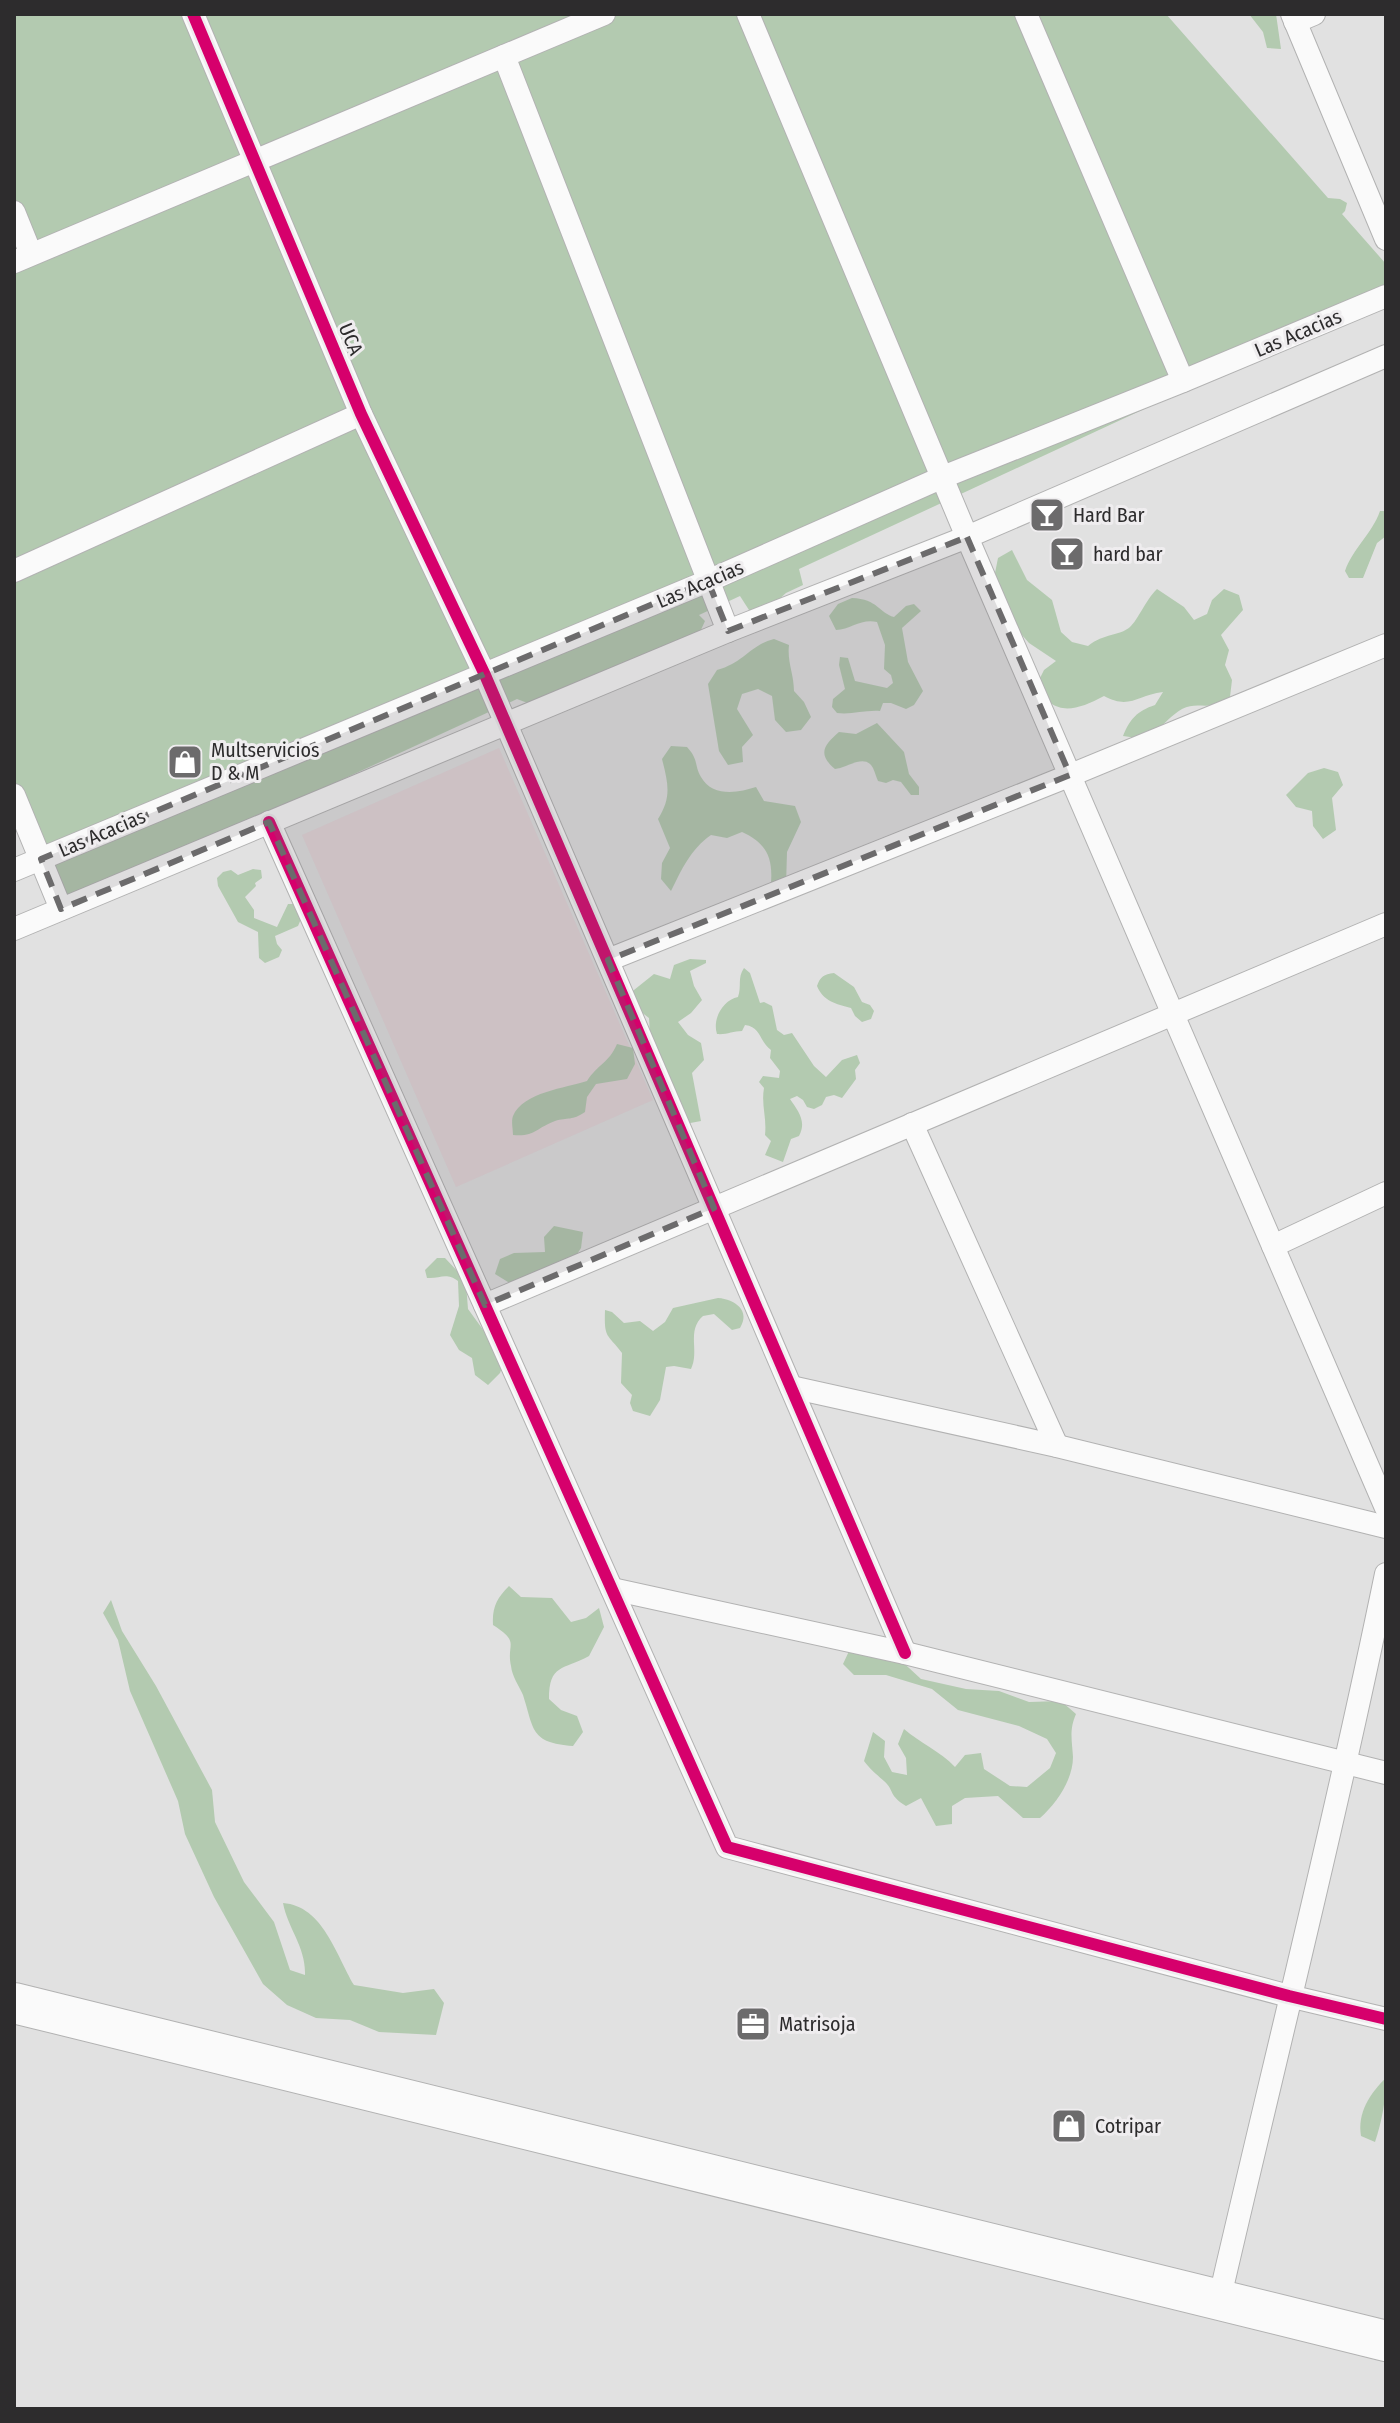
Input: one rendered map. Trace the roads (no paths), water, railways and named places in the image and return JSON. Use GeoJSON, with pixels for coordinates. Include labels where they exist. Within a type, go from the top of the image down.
{"type":"FeatureCollection","features":[{"type":"Feature","properties":{"kind":"highway"},"geometry":{"type":"LineString","coordinates":[[14,2003],[1386,2341]]}},
{"type":"Feature","properties":{"kind":"street","name":"UCA"},"geometry":{"type":"LineString","coordinates":[[193,14],[361,414],[485,675],[905,1653]]}},
{"type":"Feature","properties":{"kind":"street"},"geometry":{"type":"LineString","coordinates":[[14,212],[23,258],[604,14]]}},
{"type":"Feature","properties":{"kind":"street"},"geometry":{"type":"LineString","coordinates":[[748,14],[967,537],[1386,1508]]}},
{"type":"Feature","properties":{"kind":"street"},"geometry":{"type":"LineString","coordinates":[[1026,14],[1183,381]]}},
{"type":"Feature","properties":{"kind":"street"},"geometry":{"type":"LineString","coordinates":[[1300,17],[1386,239]]}},
{"type":"Feature","properties":{"kind":"street"},"geometry":{"type":"LineString","coordinates":[[504,56],[728,631]]}},
{"type":"Feature","properties":{"kind":"street","name":"Las Acacias"},"geometry":{"type":"LineString","coordinates":[[14,870],[708,581],[943,477],[1386,296]]}},
{"type":"Feature","properties":{"kind":"street"},"geometry":{"type":"LineString","coordinates":[[14,929],[728,631],[967,537],[1386,356]]}},
{"type":"Feature","properties":{"kind":"street"},"geometry":{"type":"LineString","coordinates":[[14,571],[361,414]]}},
{"type":"Feature","properties":{"kind":"street"},"geometry":{"type":"LineString","coordinates":[[608,960],[1386,645]]}},
{"type":"Feature","properties":{"kind":"street"},"geometry":{"type":"LineString","coordinates":[[14,795],[61,909]]}},
{"type":"Feature","properties":{"kind":"street"},"geometry":{"type":"LineString","coordinates":[[269,822],[727,1847],[1386,2019]]}},
{"type":"Feature","properties":{"kind":"street"},"geometry":{"type":"LineString","coordinates":[[485,1305],[1386,924]]}},
{"type":"Feature","properties":{"kind":"street"},"geometry":{"type":"LineString","coordinates":[[912,1124],[1057,1446]]}},
{"type":"Feature","properties":{"kind":"street"},"geometry":{"type":"LineString","coordinates":[[1273,1246],[1386,1193]]}},
{"type":"Feature","properties":{"kind":"street"},"geometry":{"type":"LineString","coordinates":[[791,1387],[1057,1446],[1386,1527]]}},
{"type":"Feature","properties":{"kind":"street"},"geometry":{"type":"LineString","coordinates":[[1219,2301],[1289,1996],[1347,1763],[1386,1574]]}},
{"type":"Feature","properties":{"kind":"street"},"geometry":{"type":"LineString","coordinates":[[612,1589],[905,1653],[1386,1773]]}},
{"type":"Feature","properties":{"kind":"place","name":"Hard Bar"},"geometry":{"type":"Point","coordinates":[1047,515]}},
{"type":"Feature","properties":{"kind":"place","name":"hard bar"},"geometry":{"type":"Point","coordinates":[1067,554]}},
{"type":"Feature","properties":{"kind":"place","name":"Multservicios D & M"},"geometry":{"type":"Point","coordinates":[185,762]}},
{"type":"Feature","properties":{"kind":"place","name":"Matrisoja"},"geometry":{"type":"Point","coordinates":[753,2024]}},
{"type":"Feature","properties":{"kind":"place","name":"Cotripar"},"geometry":{"type":"Point","coordinates":[1069,2126]}}]}
